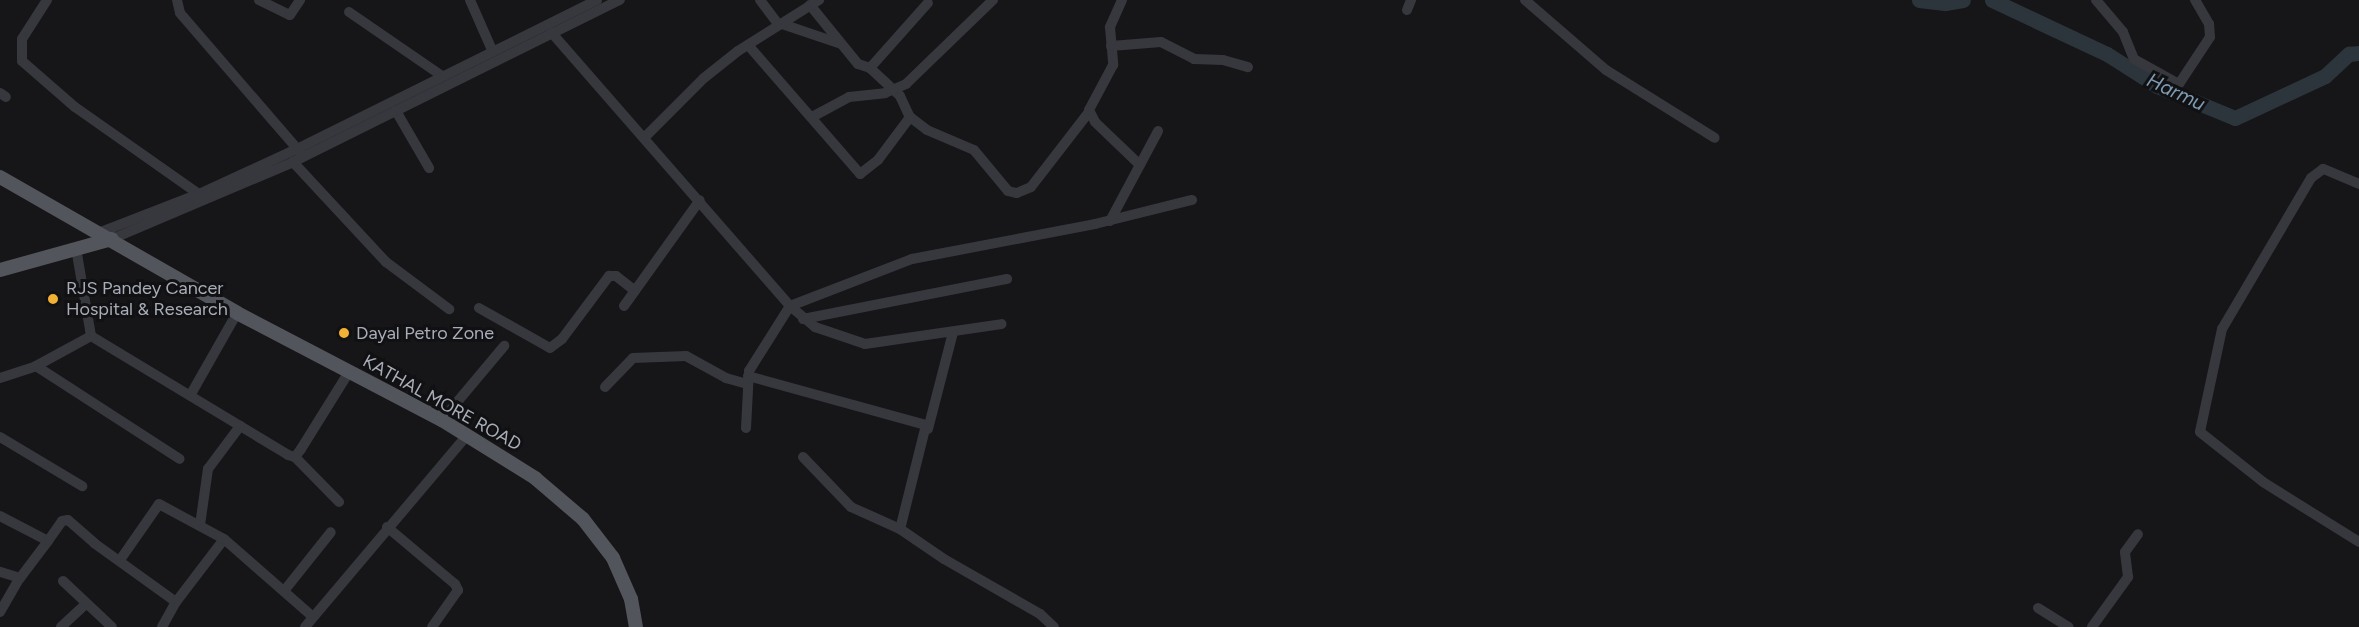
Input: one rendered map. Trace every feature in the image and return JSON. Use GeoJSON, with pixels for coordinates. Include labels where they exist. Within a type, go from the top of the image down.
{"type":"FeatureCollection","features":[{"type":"Feature","properties":{"kind":"main road","name":"KATHAL MORE ROAD"},"geometry":{"type":"LineString","coordinates":[[0,177],[237,313],[442,420],[535,478],[583,519],[614,558],[631,599],[636,627]]}},
{"type":"Feature","properties":{"kind":"main road"},"geometry":{"type":"LineString","coordinates":[[0,270],[76,248],[106,236]]}},
{"type":"Feature","properties":{"kind":"main road"},"geometry":{"type":"LineString","coordinates":[[0,260],[106,236]]}},
{"type":"Feature","properties":{"kind":"street"},"geometry":{"type":"LineString","coordinates":[[47,0],[22,39],[22,61],[75,107],[200,194]]}},
{"type":"Feature","properties":{"kind":"street"},"geometry":{"type":"LineString","coordinates":[[259,0],[290,15],[300,0]]}},
{"type":"Feature","properties":{"kind":"street"},"geometry":{"type":"LineString","coordinates":[[470,0],[492,50]]}},
{"type":"Feature","properties":{"kind":"street"},"geometry":{"type":"LineString","coordinates":[[106,236],[293,162],[301,153],[442,76],[597,0]]}},
{"type":"Feature","properties":{"kind":"street"},"geometry":{"type":"LineString","coordinates":[[106,236],[396,111],[551,32],[620,0]]}},
{"type":"Feature","properties":{"kind":"street"},"geometry":{"type":"LineString","coordinates":[[760,0],[781,24],[843,45]]}},
{"type":"Feature","properties":{"kind":"street"},"geometry":{"type":"LineString","coordinates":[[812,117],[849,97],[891,92],[913,78],[993,0]]}},
{"type":"Feature","properties":{"kind":"street"},"geometry":{"type":"LineString","coordinates":[[645,136],[704,78],[748,45],[815,3],[858,64],[870,68],[891,92],[900,96],[910,117],[927,130],[974,150],[1008,191],[1017,193],[1031,187],[1089,112],[1089,103],[1113,65],[1110,27],[1122,0]]}},
{"type":"Feature","properties":{"kind":"street"},"geometry":{"type":"LineString","coordinates":[[1525,0],[1606,70],[1715,138]]}},
{"type":"Feature","properties":{"kind":"street"},"geometry":{"type":"LineString","coordinates":[[2096,0],[2123,32],[2134,59],[2179,84],[2210,37],[2209,24],[2195,0]]}},
{"type":"Feature","properties":{"kind":"street"},"geometry":{"type":"LineString","coordinates":[[174,1],[301,153]]}},
{"type":"Feature","properties":{"kind":"street"},"geometry":{"type":"LineString","coordinates":[[870,68],[928,3]]}},
{"type":"Feature","properties":{"kind":"street"},"geometry":{"type":"LineString","coordinates":[[349,12],[442,76]]}},
{"type":"Feature","properties":{"kind":"street"},"geometry":{"type":"LineString","coordinates":[[551,32],[645,136],[803,319],[822,330],[866,344],[1002,324]]}},
{"type":"Feature","properties":{"kind":"street"},"geometry":{"type":"LineString","coordinates":[[1111,46],[1161,42],[1194,59],[1223,60],[1248,67]]}},
{"type":"Feature","properties":{"kind":"street"},"geometry":{"type":"LineString","coordinates":[[748,45],[860,174],[878,160],[910,117]]}},
{"type":"Feature","properties":{"kind":"street"},"geometry":{"type":"LineString","coordinates":[[396,111],[429,168]]}},
{"type":"Feature","properties":{"kind":"street"},"geometry":{"type":"LineString","coordinates":[[1089,112],[1140,165]]}},
{"type":"Feature","properties":{"kind":"street"},"geometry":{"type":"LineString","coordinates":[[1110,221],[1158,131]]}},
{"type":"Feature","properties":{"kind":"street"},"geometry":{"type":"LineString","coordinates":[[293,162],[386,262],[449,309]]}},
{"type":"Feature","properties":{"kind":"street"},"geometry":{"type":"LineString","coordinates":[[2359,184],[2324,169],[2311,178],[2222,329],[2200,432],[2263,482],[2359,542]]}},
{"type":"Feature","properties":{"kind":"street"},"geometry":{"type":"LineString","coordinates":[[624,306],[700,200]]}},
{"type":"Feature","properties":{"kind":"street"},"geometry":{"type":"LineString","coordinates":[[746,428],[747,380],[754,359],[790,306],[912,259],[1110,221],[1192,200]]}},
{"type":"Feature","properties":{"kind":"street"},"geometry":{"type":"LineString","coordinates":[[76,248],[91,336]]}},
{"type":"Feature","properties":{"kind":"street"},"geometry":{"type":"LineString","coordinates":[[479,308],[550,348],[562,339],[609,276],[616,276],[635,291]]}},
{"type":"Feature","properties":{"kind":"street"},"geometry":{"type":"LineString","coordinates":[[803,319],[1007,279]]}},
{"type":"Feature","properties":{"kind":"street"},"geometry":{"type":"LineString","coordinates":[[191,394],[237,313]]}},
{"type":"Feature","properties":{"kind":"street"},"geometry":{"type":"LineString","coordinates":[[900,529],[953,332]]}},
{"type":"Feature","properties":{"kind":"street"},"geometry":{"type":"LineString","coordinates":[[0,378],[36,366],[91,336]]}},
{"type":"Feature","properties":{"kind":"street"},"geometry":{"type":"LineString","coordinates":[[91,336],[295,457],[339,502]]}},
{"type":"Feature","properties":{"kind":"street"},"geometry":{"type":"LineString","coordinates":[[442,420],[504,346]]}},
{"type":"Feature","properties":{"kind":"street"},"geometry":{"type":"LineString","coordinates":[[605,387],[633,358],[686,356],[726,378],[747,380],[922,424],[928,429]]}},
{"type":"Feature","properties":{"kind":"street"},"geometry":{"type":"LineString","coordinates":[[36,366],[180,459]]}},
{"type":"Feature","properties":{"kind":"street"},"geometry":{"type":"LineString","coordinates":[[295,457],[349,372]]}},
{"type":"Feature","properties":{"kind":"street"},"geometry":{"type":"LineString","coordinates":[[200,525],[208,468],[240,426]]}},
{"type":"Feature","properties":{"kind":"street"},"geometry":{"type":"LineString","coordinates":[[305,627],[387,527],[467,435]]}},
{"type":"Feature","properties":{"kind":"street"},"geometry":{"type":"LineString","coordinates":[[0,437],[82,486]]}},
{"type":"Feature","properties":{"kind":"street"},"geometry":{"type":"LineString","coordinates":[[804,457],[851,507],[900,529],[970,575],[1040,614],[1054,627]]}},
{"type":"Feature","properties":{"kind":"street"},"geometry":{"type":"LineString","coordinates":[[120,560],[159,504],[224,538],[313,617]]}},
{"type":"Feature","properties":{"kind":"street"},"geometry":{"type":"LineString","coordinates":[[0,516],[48,541]]}},
{"type":"Feature","properties":{"kind":"street"},"geometry":{"type":"LineString","coordinates":[[0,612],[20,578],[62,521],[68,520],[176,602]]}},
{"type":"Feature","properties":{"kind":"street"},"geometry":{"type":"LineString","coordinates":[[387,527],[455,584],[458,590],[432,627]]}},
{"type":"Feature","properties":{"kind":"street"},"geometry":{"type":"LineString","coordinates":[[284,591],[331,532]]}},
{"type":"Feature","properties":{"kind":"street"},"geometry":{"type":"LineString","coordinates":[[2092,627],[2128,576],[2125,555],[2138,534]]}},
{"type":"Feature","properties":{"kind":"street"},"geometry":{"type":"LineString","coordinates":[[162,627],[176,602],[224,538]]}},
{"type":"Feature","properties":{"kind":"street"},"geometry":{"type":"LineString","coordinates":[[0,572],[20,578]]}},
{"type":"Feature","properties":{"kind":"street"},"geometry":{"type":"LineString","coordinates":[[63,581],[112,627]]}},
{"type":"Feature","properties":{"kind":"street"},"geometry":{"type":"LineString","coordinates":[[61,627],[86,604]]}},
{"type":"Feature","properties":{"kind":"street"},"geometry":{"type":"LineString","coordinates":[[2038,608],[2069,627]]}},
{"type":"Feature","properties":{"kind":"waterway","name":"Harmu"},"geometry":{"type":"LineString","coordinates":[[1919,0],[1945,3],[1963,0]]}},
{"type":"Feature","properties":{"kind":"waterway","name":"Harmu"},"geometry":{"type":"LineString","coordinates":[[1992,0],[2107,54],[2157,86],[2235,118],[2325,76],[2349,54],[2359,53]]}},
{"type":"Feature","properties":{"kind":"place","name":"RJS Pandey Cancer Hospital & Research"},"geometry":{"type":"Point","coordinates":[53,299]}},
{"type":"Feature","properties":{"kind":"place","name":"Dayal Petro Zone"},"geometry":{"type":"Point","coordinates":[344,333]}}]}
